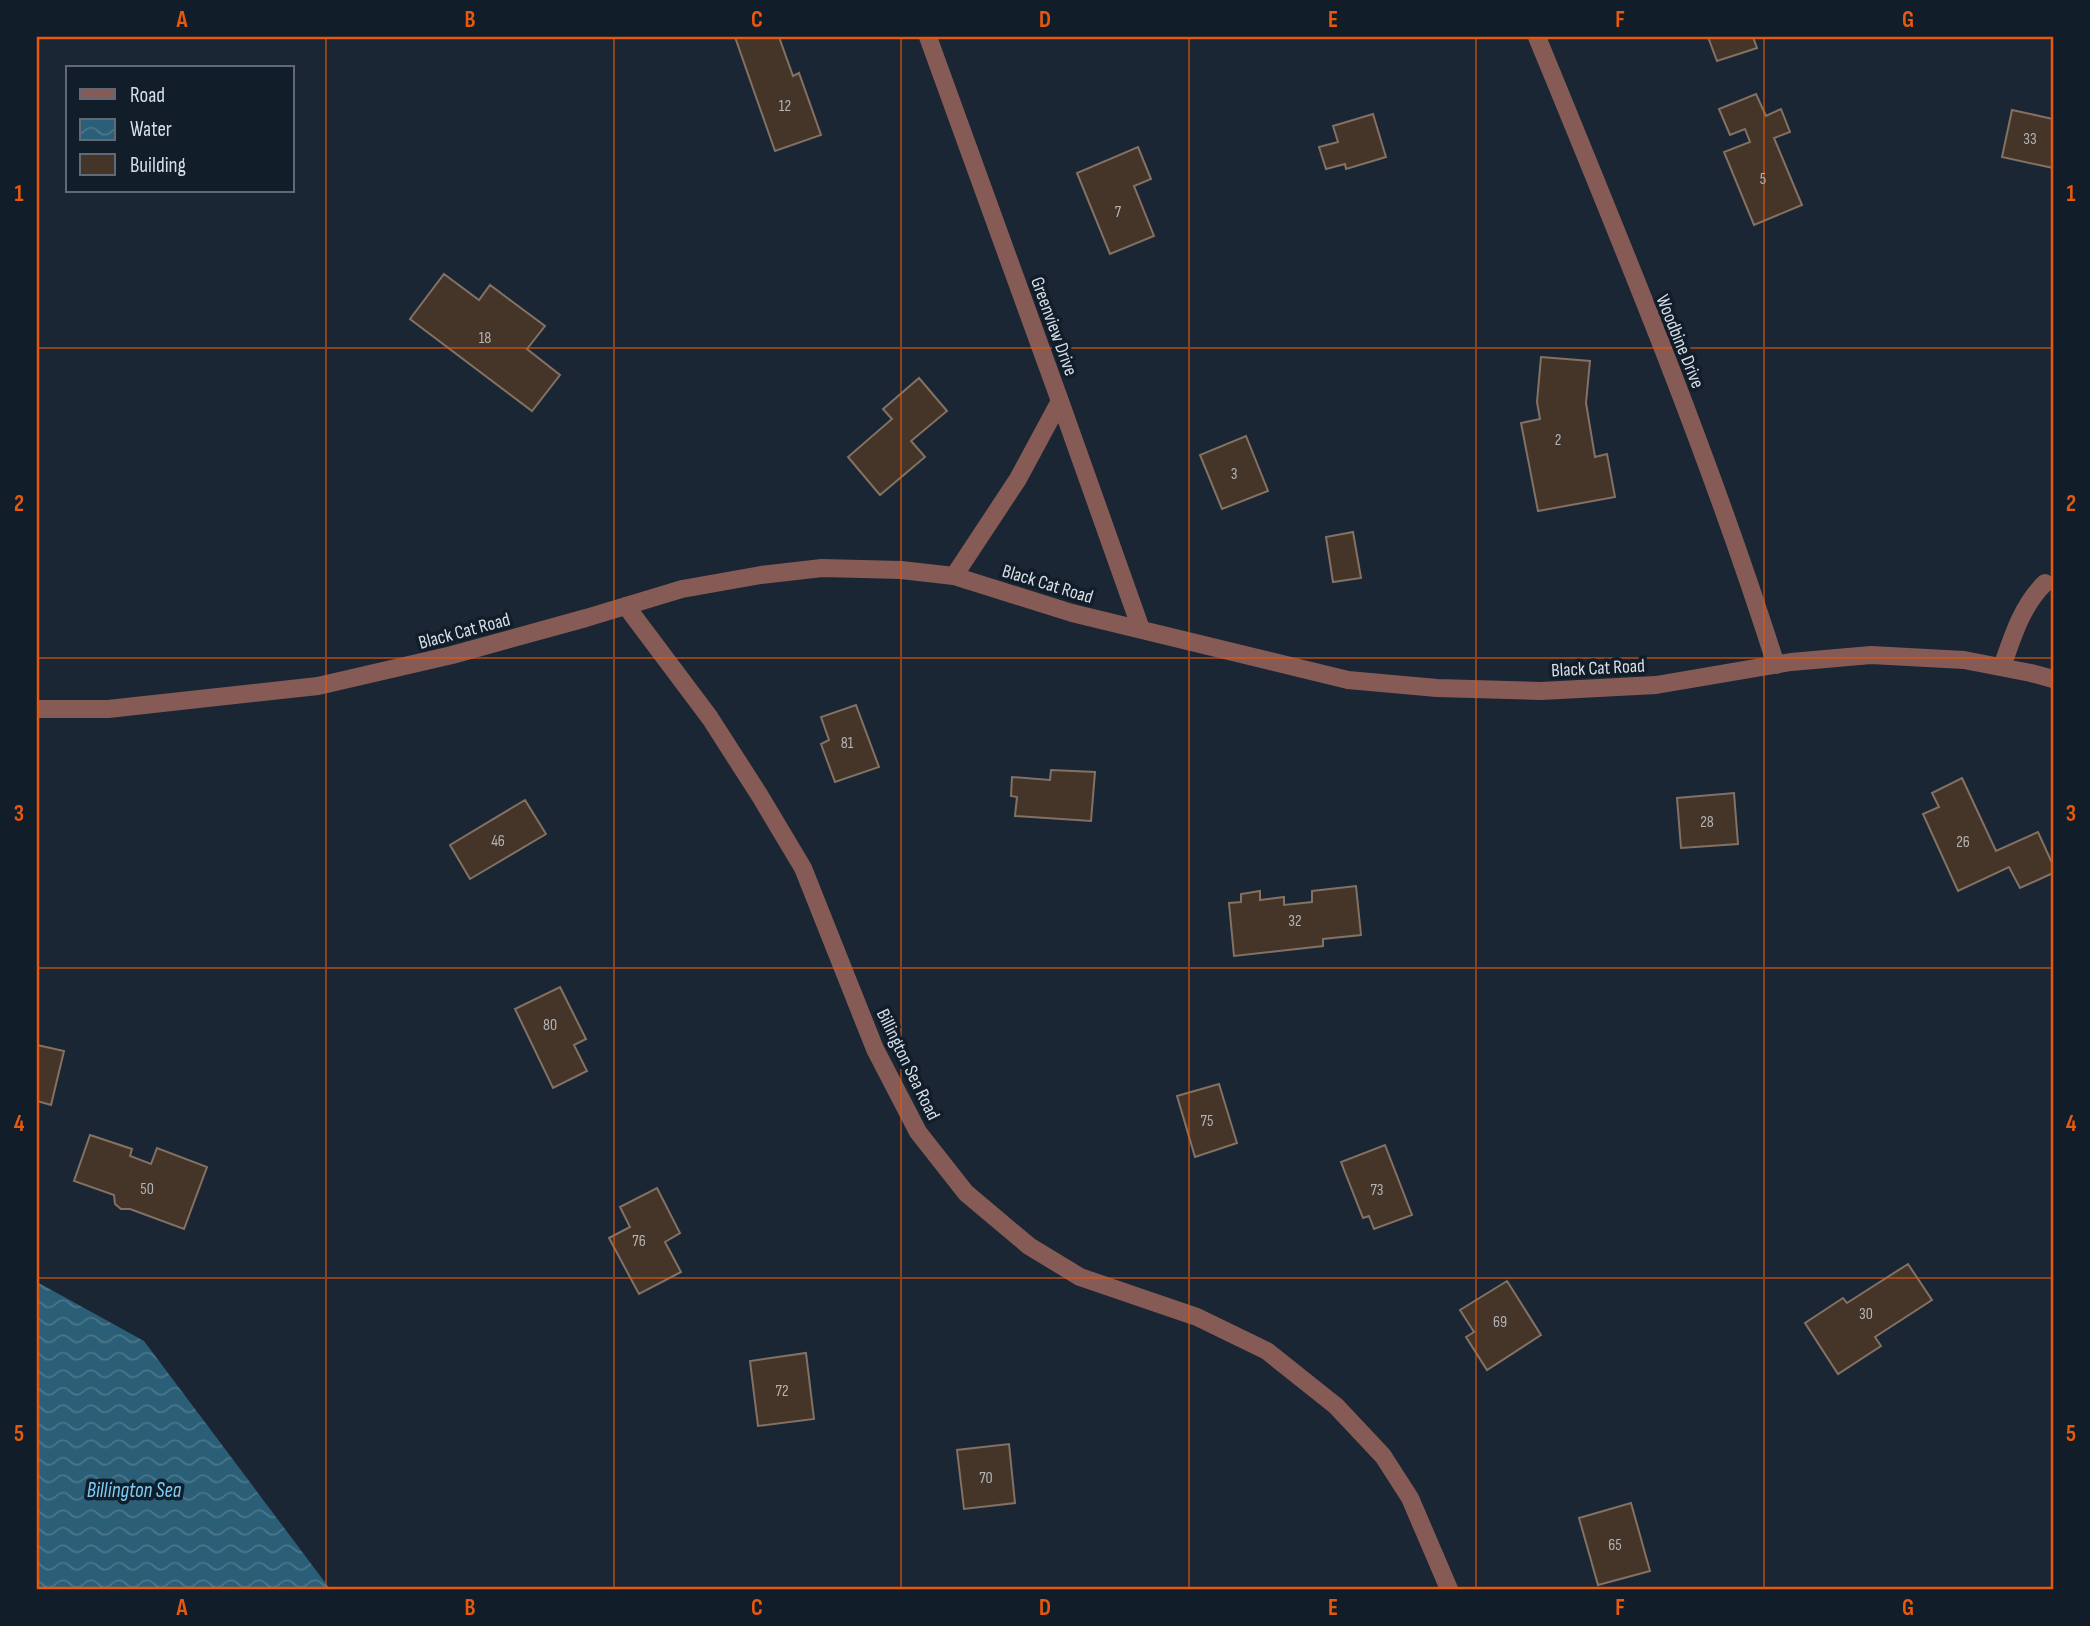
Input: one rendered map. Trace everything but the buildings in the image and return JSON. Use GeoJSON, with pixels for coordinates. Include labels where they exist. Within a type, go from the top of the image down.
{"type":"FeatureCollection","features":[{"type":"Feature","properties":{"kind":"street","name":"Greenview Drive"},"geometry":{"type":"LineString","coordinates":[[928,37],[1141,629]]}},
{"type":"Feature","properties":{"kind":"street","name":"Woodbine Drive"},"geometry":{"type":"LineString","coordinates":[[1537,37],[1706,462],[1751,586],[1776,665]]}},
{"type":"Feature","properties":{"kind":"street"},"geometry":{"type":"LineString","coordinates":[[954,576],[1018,479],[1060,401]]}},
{"type":"Feature","properties":{"kind":"street","name":"Black Cat Road"},"geometry":{"type":"LineString","coordinates":[[37,709],[108,709],[318,686],[452,655],[682,589],[761,575],[822,568],[901,570],[954,576],[1072,613],[1348,680],[1437,688],[1541,691],[1656,685],[1791,662],[1871,656],[1964,660],[2053,679]]}},
{"type":"Feature","properties":{"kind":"street"},"geometry":{"type":"LineString","coordinates":[[2002,667],[2017,624],[2039,588],[2045,583]]}},
{"type":"Feature","properties":{"kind":"street","name":"Billington Sea Road"},"geometry":{"type":"LineString","coordinates":[[626,606],[710,718],[803,868],[875,1049],[918,1132],[966,1193],[1029,1246],[1080,1277],[1197,1317],[1267,1351],[1336,1406],[1383,1456],[1410,1498],[1449,1589]]}},
{"type":"Feature","properties":{"kind":"water","name":"Billington Sea"},"geometry":{"type":"Polygon","coordinates":[[[37,1282],[144,1341],[330,1589],[37,1589],[37,1282]]]}}]}
